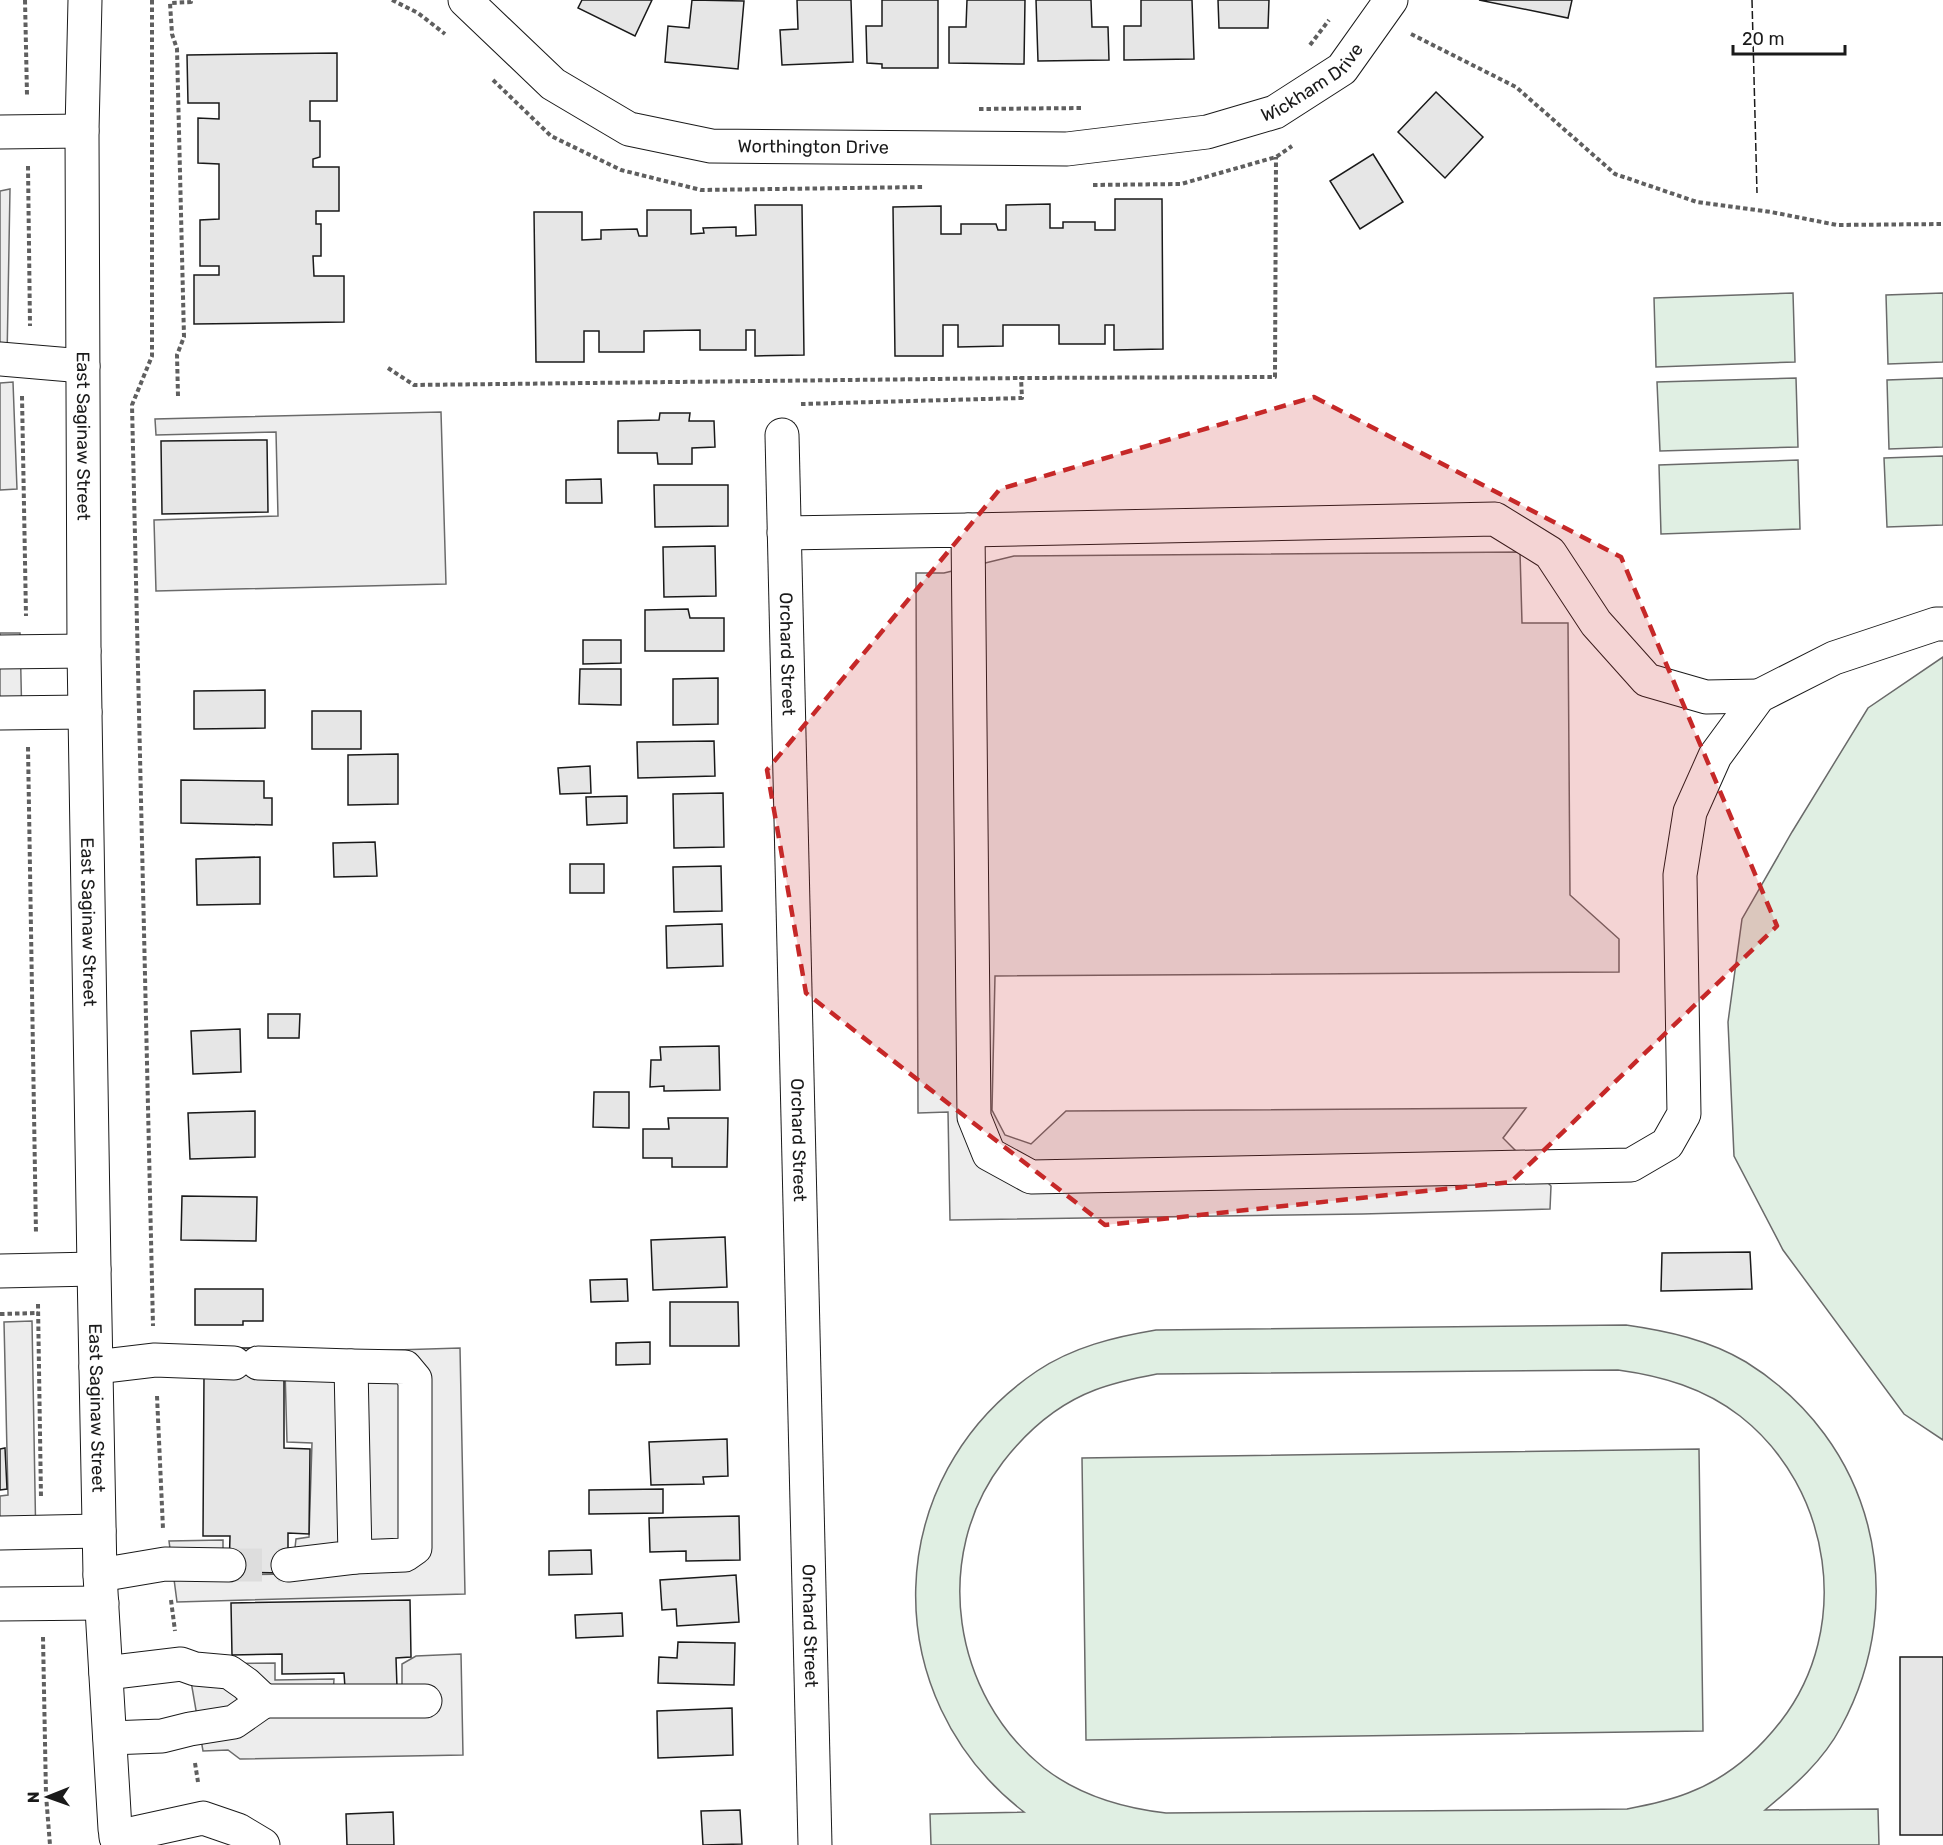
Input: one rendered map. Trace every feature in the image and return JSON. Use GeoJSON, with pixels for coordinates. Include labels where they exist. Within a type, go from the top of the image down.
{"type":"FeatureCollection","features":[{"type":"Feature","properties":{"kind":"street","name":"East Saginaw Street"},"geometry":{"type":"LineString","coordinates":[[85,0],[82,130],[84,651],[94,1269],[101,1589],[117,1841]]}},
{"type":"Feature","properties":{"kind":"street","name":"Worthington Drive"},"geometry":{"type":"LineString","coordinates":[[465,0],[553,84],[629,129],[711,146],[1066,149],[1207,132]]}},
{"type":"Feature","properties":{"kind":"street","name":"Wickham Drive"},"geometry":{"type":"LineString","coordinates":[[1207,132],[1275,112],[1342,69],[1384,9]]}},
{"type":"Feature","properties":{"kind":"street"},"geometry":{"type":"LineString","coordinates":[[14,132],[82,130]]}},
{"type":"Feature","properties":{"kind":"street"},"geometry":{"type":"LineString","coordinates":[[11,360],[83,366]]}},
{"type":"Feature","properties":{"kind":"street","name":"Orchard Street"},"geometry":{"type":"LineString","coordinates":[[782,435],[815,1845]]}},
{"type":"Feature","properties":{"kind":"street"},"geometry":{"type":"LineString","coordinates":[[784,533],[1496,519],[1550,553],[1596,623],[1647,680],[1706,697],[1759,696],[1834,658],[1936,624],[1943,624]]}},
{"type":"Feature","properties":{"kind":"street"},"geometry":{"type":"LineString","coordinates":[[968,530],[974,1117],[989,1154],[1031,1178],[1631,1165],[1667,1144],[1684,1114],[1680,875],[1690,812],[1715,756],[1759,696]]}},
{"type":"Feature","properties":{"kind":"street"},"geometry":{"type":"LineString","coordinates":[[13,652],[84,651]]}},
{"type":"Feature","properties":{"kind":"street"},"geometry":{"type":"LineString","coordinates":[[14,713],[85,712]]}},
{"type":"Feature","properties":{"kind":"street"},"geometry":{"type":"LineString","coordinates":[[0,1271],[94,1269]]}},
{"type":"Feature","properties":{"kind":"street"},"geometry":{"type":"LineString","coordinates":[[96,1367],[155,1360],[405,1367],[415,1379],[415,1548],[405,1555],[355,1557],[288,1565]]}},
{"type":"Feature","properties":{"kind":"street"},"geometry":{"type":"LineString","coordinates":[[351,1366],[355,1557]]}},
{"type":"Feature","properties":{"kind":"street"},"geometry":{"type":"LineString","coordinates":[[0,1533],[99,1531]]}},
{"type":"Feature","properties":{"kind":"street"},"geometry":{"type":"LineString","coordinates":[[0,1604],[43,1604],[101,1589],[165,1564],[230,1564]]}},
{"type":"Feature","properties":{"kind":"street"},"geometry":{"type":"LineString","coordinates":[[106,1673],[181,1664],[195,1669],[229,1672],[264,1701]]}},
{"type":"Feature","properties":{"kind":"street"},"geometry":{"type":"LineString","coordinates":[[110,1738],[162,1736],[234,1722],[264,1701],[425,1701]]}},
{"type":"Feature","properties":{"kind":"street"},"geometry":{"type":"LineString","coordinates":[[117,1841],[203,1818],[238,1830],[262,1845]]}},
{"type":"Feature","properties":{"kind":"path"},"geometry":{"type":"LineString","coordinates":[[13,652],[11,360],[31,322],[14,132],[25,0]]}},
{"type":"Feature","properties":{"kind":"path"},"geometry":{"type":"LineString","coordinates":[[152,0],[152,356],[132,405],[151,1275],[165,1564],[181,1664]]}},
{"type":"Feature","properties":{"kind":"path"},"geometry":{"type":"LineString","coordinates":[[178,396],[177,355],[184,337],[177,49],[172,34],[170,3],[191,2],[191,0]]}},
{"type":"Feature","properties":{"kind":"path"},"geometry":{"type":"LineString","coordinates":[[1384,9],[1516,87],[1616,174],[1697,202],[1771,212],[1837,225],[1943,224]]}},
{"type":"Feature","properties":{"kind":"path"},"geometry":{"type":"LineString","coordinates":[[1310,46],[1330,18]]}},
{"type":"Feature","properties":{"kind":"path"},"geometry":{"type":"LineString","coordinates":[[974,109],[1093,108]]}},
{"type":"Feature","properties":{"kind":"path"},"geometry":{"type":"LineString","coordinates":[[388,368],[414,385],[1275,376],[1276,157]]}},
{"type":"Feature","properties":{"kind":"path"},"geometry":{"type":"LineString","coordinates":[[791,404],[1022,398],[1021,378]]}},
{"type":"Feature","properties":{"kind":"path"},"geometry":{"type":"LineString","coordinates":[[14,713],[37,1270],[42,1532]]}},
{"type":"Feature","properties":{"kind":"path"},"geometry":{"type":"LineString","coordinates":[[0,1314],[38,1313]]}},
{"type":"Feature","properties":{"kind":"path"},"geometry":{"type":"LineString","coordinates":[[43,1604],[46,1795],[50,1845]]}},
{"type":"Feature","properties":{"kind":"path"},"geometry":{"type":"LineString","coordinates":[[190,1729],[203,1818]]}},
{"type":"Feature","properties":{"kind":"highlighted area"},"geometry":{"type":"Polygon","coordinates":[[[1314,397],[1621,557],[1777,926],[1511,1182],[1105,1225],[806,993],[767,770],[1000,489],[1314,397]]]}},
{"type":"Feature","properties":{"kind":"green space"},"geometry":{"type":"Polygon","coordinates":[[[1793,293],[1795,362],[1656,367],[1654,298],[1793,293]]]}},
{"type":"Feature","properties":{"kind":"green space"},"geometry":{"type":"Polygon","coordinates":[[[1943,293],[1943,362],[1888,364],[1886,295],[1943,293]]]}},
{"type":"Feature","properties":{"kind":"green space"},"geometry":{"type":"Polygon","coordinates":[[[1796,378],[1798,447],[1660,451],[1657,382],[1796,378]]]}},
{"type":"Feature","properties":{"kind":"green space"},"geometry":{"type":"Polygon","coordinates":[[[1943,378],[1943,447],[1889,449],[1887,380],[1943,378]]]}},
{"type":"Feature","properties":{"kind":"green space"},"geometry":{"type":"Polygon","coordinates":[[[1943,456],[1943,525],[1887,527],[1884,458],[1943,456]]]}},
{"type":"Feature","properties":{"kind":"green space"},"geometry":{"type":"Polygon","coordinates":[[[1798,460],[1800,529],[1661,534],[1659,465],[1798,460]]]}},
{"type":"Feature","properties":{"kind":"green space"},"geometry":{"type":"Polygon","coordinates":[[[1943,657],[1943,1440],[1904,1414],[1783,1250],[1734,1156],[1728,1022],[1742,919],[1792,832],[1868,708],[1943,657]]]}},
{"type":"Feature","properties":{"kind":"green space"},"geometry":{"type":"Polygon","coordinates":[[[1626,1325],[1657,1330],[1703,1342],[1746,1362],[1789,1395],[1824,1434],[1851,1478],[1868,1525],[1876,1575],[1874,1626],[1863,1677],[1841,1727],[1817,1762],[1765,1810],[1878,1809],[1879,1845],[931,1845],[930,1814],[1024,1812],[975,1764],[941,1709],[921,1650],[916,1588],[925,1527],[948,1468],[985,1416],[1037,1371],[1079,1349],[1156,1330],[1626,1325]],[[1618,1370],[1157,1374],[1111,1385],[1081,1396],[1056,1411],[1033,1429],[1003,1462],[980,1499],[966,1539],[960,1581],[962,1623],[972,1664],[989,1703],[1013,1738],[1044,1768],[1058,1778],[1102,1799],[1133,1808],[1166,1813],[1627,1809],[1665,1801],[1702,1787],[1727,1772],[1762,1743],[1781,1721],[1804,1684],[1818,1644],[1824,1603],[1822,1561],[1812,1520],[1795,1481],[1771,1446],[1740,1416],[1712,1398],[1682,1385],[1618,1370]]]}},
{"type":"Feature","properties":{"kind":"green space"},"geometry":{"type":"Polygon","coordinates":[[[1699,1449],[1703,1731],[1086,1740],[1082,1458],[1699,1449]]]}},
{"type":"Feature","properties":{"kind":"shaded area"},"geometry":{"type":"Polygon","coordinates":[[[10,189],[7,359],[0,360],[0,191],[10,189]]]}},
{"type":"Feature","properties":{"kind":"shaded area"},"geometry":{"type":"Polygon","coordinates":[[[13,382],[17,489],[0,490],[0,383],[13,382]]]}},
{"type":"Feature","properties":{"kind":"shaded area"},"geometry":{"type":"Polygon","coordinates":[[[441,412],[446,584],[156,591],[154,520],[278,516],[276,432],[156,435],[155,419],[441,412]]]}},
{"type":"Feature","properties":{"kind":"shaded area"},"geometry":{"type":"Polygon","coordinates":[[[1520,552],[1522,623],[1568,623],[1570,895],[1619,939],[1619,972],[995,976],[992,1110],[1005,1135],[1031,1144],[1066,1111],[1526,1108],[1503,1138],[1551,1186],[1550,1209],[950,1220],[948,1112],[918,1113],[916,573],[944,573],[1014,556],[1520,552]]]}},
{"type":"Feature","properties":{"kind":"shaded area"},"geometry":{"type":"Polygon","coordinates":[[[0,633],[20,633],[22,724],[0,725],[0,633]]]}},
{"type":"Feature","properties":{"kind":"shaded area"},"geometry":{"type":"Polygon","coordinates":[[[32,1321],[36,1547],[0,1548],[0,1496],[8,1495],[4,1322],[32,1321]]]}},
{"type":"Feature","properties":{"kind":"shaded area"},"geometry":{"type":"Polygon","coordinates":[[[460,1348],[465,1594],[177,1602],[169,1541],[223,1540],[223,1575],[292,1574],[296,1539],[309,1537],[312,1443],[287,1442],[285,1369],[267,1354],[460,1348]]]}},
{"type":"Feature","properties":{"kind":"shaded area"},"geometry":{"type":"Polygon","coordinates":[[[461,1654],[463,1755],[240,1759],[228,1750],[203,1751],[188,1664],[275,1663],[275,1680],[334,1679],[333,1695],[402,1689],[402,1664],[416,1656],[461,1654]]]}},
{"type":"Feature","properties":{"kind":"building"},"geometry":{"type":"Polygon","coordinates":[[[582,0],[652,0],[635,36],[578,8],[582,0]]]}},
{"type":"Feature","properties":{"kind":"building"},"geometry":{"type":"Polygon","coordinates":[[[692,0],[744,1],[738,69],[665,62],[668,26],[689,28],[692,0]]]}},
{"type":"Feature","properties":{"kind":"building"},"geometry":{"type":"Polygon","coordinates":[[[797,0],[851,0],[853,62],[782,65],[780,30],[798,29],[797,0]]]}},
{"type":"Feature","properties":{"kind":"building"},"geometry":{"type":"Polygon","coordinates":[[[882,0],[938,0],[938,68],[882,68],[882,64],[867,63],[866,26],[882,26],[882,0]]]}},
{"type":"Feature","properties":{"kind":"building"},"geometry":{"type":"Polygon","coordinates":[[[967,0],[1025,0],[1024,64],[949,63],[949,27],[966,27],[967,0]]]}},
{"type":"Feature","properties":{"kind":"building"},"geometry":{"type":"Polygon","coordinates":[[[1036,0],[1091,0],[1092,27],[1108,27],[1109,60],[1038,61],[1036,0]]]}},
{"type":"Feature","properties":{"kind":"building"},"geometry":{"type":"Polygon","coordinates":[[[1141,0],[1192,0],[1194,59],[1124,60],[1124,26],[1141,26],[1141,0]]]}},
{"type":"Feature","properties":{"kind":"building"},"geometry":{"type":"Polygon","coordinates":[[[1218,0],[1269,0],[1268,28],[1219,28],[1218,0]]]}},
{"type":"Feature","properties":{"kind":"building"},"geometry":{"type":"Polygon","coordinates":[[[1479,0],[1572,0],[1568,18],[1479,0]]]}},
{"type":"Feature","properties":{"kind":"building"},"geometry":{"type":"Polygon","coordinates":[[[337,53],[337,101],[310,101],[310,121],[320,121],[320,157],[313,159],[313,167],[339,167],[339,211],[316,211],[316,224],[321,224],[321,256],[313,256],[314,276],[344,276],[344,322],[194,324],[194,275],[219,275],[219,266],[200,266],[200,220],[219,219],[219,164],[198,163],[198,118],[219,119],[219,103],[188,103],[187,55],[337,53]]]}},
{"type":"Feature","properties":{"kind":"building"},"geometry":{"type":"Polygon","coordinates":[[[1436,92],[1483,137],[1445,178],[1398,132],[1436,92]]]}},
{"type":"Feature","properties":{"kind":"building"},"geometry":{"type":"Polygon","coordinates":[[[1373,154],[1403,202],[1360,229],[1330,181],[1373,154]]]}},
{"type":"Feature","properties":{"kind":"building"},"geometry":{"type":"Polygon","coordinates":[[[1115,199],[1162,199],[1163,349],[1114,350],[1114,325],[1105,325],[1105,344],[1059,344],[1059,325],[1003,325],[1003,346],[958,347],[958,325],[943,325],[943,356],[895,356],[893,207],[941,206],[941,234],[961,234],[961,224],[996,224],[998,230],[1006,230],[1006,205],[1050,204],[1050,228],[1063,228],[1063,222],[1095,222],[1095,230],[1115,230],[1115,199]]]}},
{"type":"Feature","properties":{"kind":"building"},"geometry":{"type":"Polygon","coordinates":[[[755,205],[802,205],[804,355],[755,356],[755,330],[746,330],[746,350],[700,350],[700,330],[644,331],[644,352],[599,352],[599,331],[584,331],[584,362],[536,362],[534,212],[582,212],[582,240],[601,239],[601,230],[637,229],[639,236],[647,236],[647,210],[691,210],[691,234],[704,233],[703,228],[736,227],[736,236],[756,235],[755,205]]]}},
{"type":"Feature","properties":{"kind":"building"},"geometry":{"type":"Polygon","coordinates":[[[660,413],[690,413],[689,421],[714,421],[715,447],[692,448],[692,464],[658,464],[657,453],[618,453],[618,421],[659,420],[660,413]]]}},
{"type":"Feature","properties":{"kind":"building"},"geometry":{"type":"Polygon","coordinates":[[[267,440],[268,512],[162,514],[161,441],[267,440]]]}},
{"type":"Feature","properties":{"kind":"building"},"geometry":{"type":"Polygon","coordinates":[[[601,479],[602,503],[566,503],[566,480],[601,479]]]}},
{"type":"Feature","properties":{"kind":"building"},"geometry":{"type":"Polygon","coordinates":[[[654,485],[728,485],[728,526],[655,527],[654,485]]]}},
{"type":"Feature","properties":{"kind":"building"},"geometry":{"type":"Polygon","coordinates":[[[715,546],[716,596],[664,597],[663,547],[715,546]]]}},
{"type":"Feature","properties":{"kind":"building"},"geometry":{"type":"Polygon","coordinates":[[[688,609],[690,618],[724,618],[724,651],[645,651],[645,610],[688,609]]]}},
{"type":"Feature","properties":{"kind":"building"},"geometry":{"type":"Polygon","coordinates":[[[583,640],[621,640],[621,663],[583,664],[583,640]]]}},
{"type":"Feature","properties":{"kind":"building"},"geometry":{"type":"Polygon","coordinates":[[[580,669],[621,669],[621,705],[579,704],[580,669]]]}},
{"type":"Feature","properties":{"kind":"building"},"geometry":{"type":"Polygon","coordinates":[[[718,678],[718,724],[673,725],[673,679],[718,678]]]}},
{"type":"Feature","properties":{"kind":"building"},"geometry":{"type":"Polygon","coordinates":[[[265,690],[265,728],[194,729],[194,691],[265,690]]]}},
{"type":"Feature","properties":{"kind":"building"},"geometry":{"type":"Polygon","coordinates":[[[312,711],[361,711],[361,749],[312,749],[312,711]]]}},
{"type":"Feature","properties":{"kind":"building"},"geometry":{"type":"Polygon","coordinates":[[[714,741],[715,776],[638,778],[637,742],[714,741]]]}},
{"type":"Feature","properties":{"kind":"building"},"geometry":{"type":"Polygon","coordinates":[[[398,754],[398,804],[348,805],[348,755],[398,754]]]}},
{"type":"Feature","properties":{"kind":"building"},"geometry":{"type":"Polygon","coordinates":[[[590,766],[591,793],[560,794],[558,768],[590,766]]]}},
{"type":"Feature","properties":{"kind":"building"},"geometry":{"type":"Polygon","coordinates":[[[181,780],[264,781],[264,798],[272,798],[272,825],[181,823],[181,780]]]}},
{"type":"Feature","properties":{"kind":"building"},"geometry":{"type":"Polygon","coordinates":[[[723,793],[724,847],[674,848],[673,794],[723,793]]]}},
{"type":"Feature","properties":{"kind":"building"},"geometry":{"type":"Polygon","coordinates":[[[627,796],[627,823],[587,825],[586,797],[627,796]]]}},
{"type":"Feature","properties":{"kind":"building"},"geometry":{"type":"Polygon","coordinates":[[[375,842],[377,876],[334,877],[333,843],[375,842]]]}},
{"type":"Feature","properties":{"kind":"building"},"geometry":{"type":"Polygon","coordinates":[[[260,857],[260,904],[197,905],[196,859],[260,857]]]}},
{"type":"Feature","properties":{"kind":"building"},"geometry":{"type":"Polygon","coordinates":[[[570,864],[604,864],[604,893],[570,893],[570,864]]]}},
{"type":"Feature","properties":{"kind":"building"},"geometry":{"type":"Polygon","coordinates":[[[721,866],[722,911],[674,912],[673,867],[721,866]]]}},
{"type":"Feature","properties":{"kind":"building"},"geometry":{"type":"Polygon","coordinates":[[[722,924],[723,966],[667,968],[666,926],[722,924]]]}},
{"type":"Feature","properties":{"kind":"building"},"geometry":{"type":"Polygon","coordinates":[[[268,1014],[300,1014],[299,1038],[268,1038],[268,1014]]]}},
{"type":"Feature","properties":{"kind":"building"},"geometry":{"type":"Polygon","coordinates":[[[240,1029],[241,1072],[193,1074],[191,1031],[240,1029]]]}},
{"type":"Feature","properties":{"kind":"building"},"geometry":{"type":"Polygon","coordinates":[[[719,1046],[720,1090],[664,1091],[664,1086],[650,1087],[651,1060],[661,1060],[660,1047],[719,1046]]]}},
{"type":"Feature","properties":{"kind":"building"},"geometry":{"type":"Polygon","coordinates":[[[594,1092],[629,1092],[629,1128],[593,1127],[594,1092]]]}},
{"type":"Feature","properties":{"kind":"building"},"geometry":{"type":"Polygon","coordinates":[[[255,1111],[255,1157],[190,1159],[188,1113],[255,1111]]]}},
{"type":"Feature","properties":{"kind":"building"},"geometry":{"type":"Polygon","coordinates":[[[668,1118],[728,1118],[727,1167],[672,1167],[672,1158],[643,1158],[643,1129],[669,1129],[668,1118]]]}},
{"type":"Feature","properties":{"kind":"building"},"geometry":{"type":"Polygon","coordinates":[[[182,1196],[257,1197],[256,1241],[181,1240],[182,1196]]]}},
{"type":"Feature","properties":{"kind":"building"},"geometry":{"type":"Polygon","coordinates":[[[725,1237],[727,1287],[653,1290],[651,1240],[725,1237]]]}},
{"type":"Feature","properties":{"kind":"building"},"geometry":{"type":"Polygon","coordinates":[[[1750,1252],[1752,1289],[1661,1291],[1662,1253],[1750,1252]]]}},
{"type":"Feature","properties":{"kind":"building"},"geometry":{"type":"Polygon","coordinates":[[[627,1279],[628,1301],[591,1302],[590,1280],[627,1279]]]}},
{"type":"Feature","properties":{"kind":"building"},"geometry":{"type":"Polygon","coordinates":[[[195,1289],[263,1289],[263,1321],[243,1321],[243,1325],[195,1325],[195,1289]]]}},
{"type":"Feature","properties":{"kind":"building"},"geometry":{"type":"Polygon","coordinates":[[[670,1302],[738,1302],[739,1346],[670,1346],[670,1302]]]}},
{"type":"Feature","properties":{"kind":"building"},"geometry":{"type":"Polygon","coordinates":[[[650,1342],[650,1364],[616,1365],[616,1343],[650,1342]]]}},
{"type":"Feature","properties":{"kind":"building"},"geometry":{"type":"Polygon","coordinates":[[[234,1348],[258,1348],[284,1378],[284,1448],[310,1449],[309,1534],[288,1533],[288,1573],[229,1572],[230,1536],[203,1536],[204,1375],[234,1348]]]}},
{"type":"Feature","properties":{"kind":"building"},"geometry":{"type":"Polygon","coordinates":[[[727,1439],[728,1476],[703,1477],[704,1484],[651,1485],[649,1442],[727,1439]]]}},
{"type":"Feature","properties":{"kind":"building"},"geometry":{"type":"Polygon","coordinates":[[[5,1448],[7,1489],[0,1490],[0,1449],[5,1448]]]}},
{"type":"Feature","properties":{"kind":"building"},"geometry":{"type":"Polygon","coordinates":[[[663,1489],[663,1513],[589,1514],[589,1490],[663,1489]]]}},
{"type":"Feature","properties":{"kind":"building"},"geometry":{"type":"Polygon","coordinates":[[[739,1516],[740,1560],[686,1561],[686,1551],[650,1552],[649,1518],[739,1516]]]}},
{"type":"Feature","properties":{"kind":"building"},"geometry":{"type":"Polygon","coordinates":[[[591,1550],[592,1574],[549,1575],[549,1551],[591,1550]]]}},
{"type":"Feature","properties":{"kind":"building"},"geometry":{"type":"Polygon","coordinates":[[[736,1575],[739,1622],[677,1626],[676,1609],[662,1610],[660,1580],[736,1575]]]}},
{"type":"Feature","properties":{"kind":"building"},"geometry":{"type":"Polygon","coordinates":[[[410,1600],[411,1657],[396,1658],[397,1687],[345,1688],[344,1673],[282,1674],[282,1654],[232,1655],[231,1603],[410,1600]]]}},
{"type":"Feature","properties":{"kind":"building"},"geometry":{"type":"Polygon","coordinates":[[[622,1613],[623,1636],[576,1638],[575,1615],[622,1613]]]}},
{"type":"Feature","properties":{"kind":"building"},"geometry":{"type":"Polygon","coordinates":[[[678,1642],[735,1643],[734,1685],[658,1683],[659,1657],[677,1658],[678,1642]]]}},
{"type":"Feature","properties":{"kind":"building"},"geometry":{"type":"Polygon","coordinates":[[[1900,1657],[1943,1657],[1943,1835],[1900,1835],[1900,1657]]]}},
{"type":"Feature","properties":{"kind":"building"},"geometry":{"type":"Polygon","coordinates":[[[732,1708],[733,1755],[658,1758],[657,1711],[732,1708]]]}},
{"type":"Feature","properties":{"kind":"building"},"geometry":{"type":"Polygon","coordinates":[[[740,1810],[742,1844],[703,1845],[701,1811],[740,1810]]]}},
{"type":"Feature","properties":{"kind":"building"},"geometry":{"type":"Polygon","coordinates":[[[393,1812],[394,1845],[347,1845],[346,1814],[393,1812]]]}},
{"type":"Feature","properties":{"kind":"tunnel"},"geometry":{"type":"LineString","coordinates":[[229,1565],[288,1565]]}},
{"type":"Feature","properties":{"kind":"fence"},"geometry":{"type":"LineString","coordinates":[[1752,0],[1757,193]]}}]}
